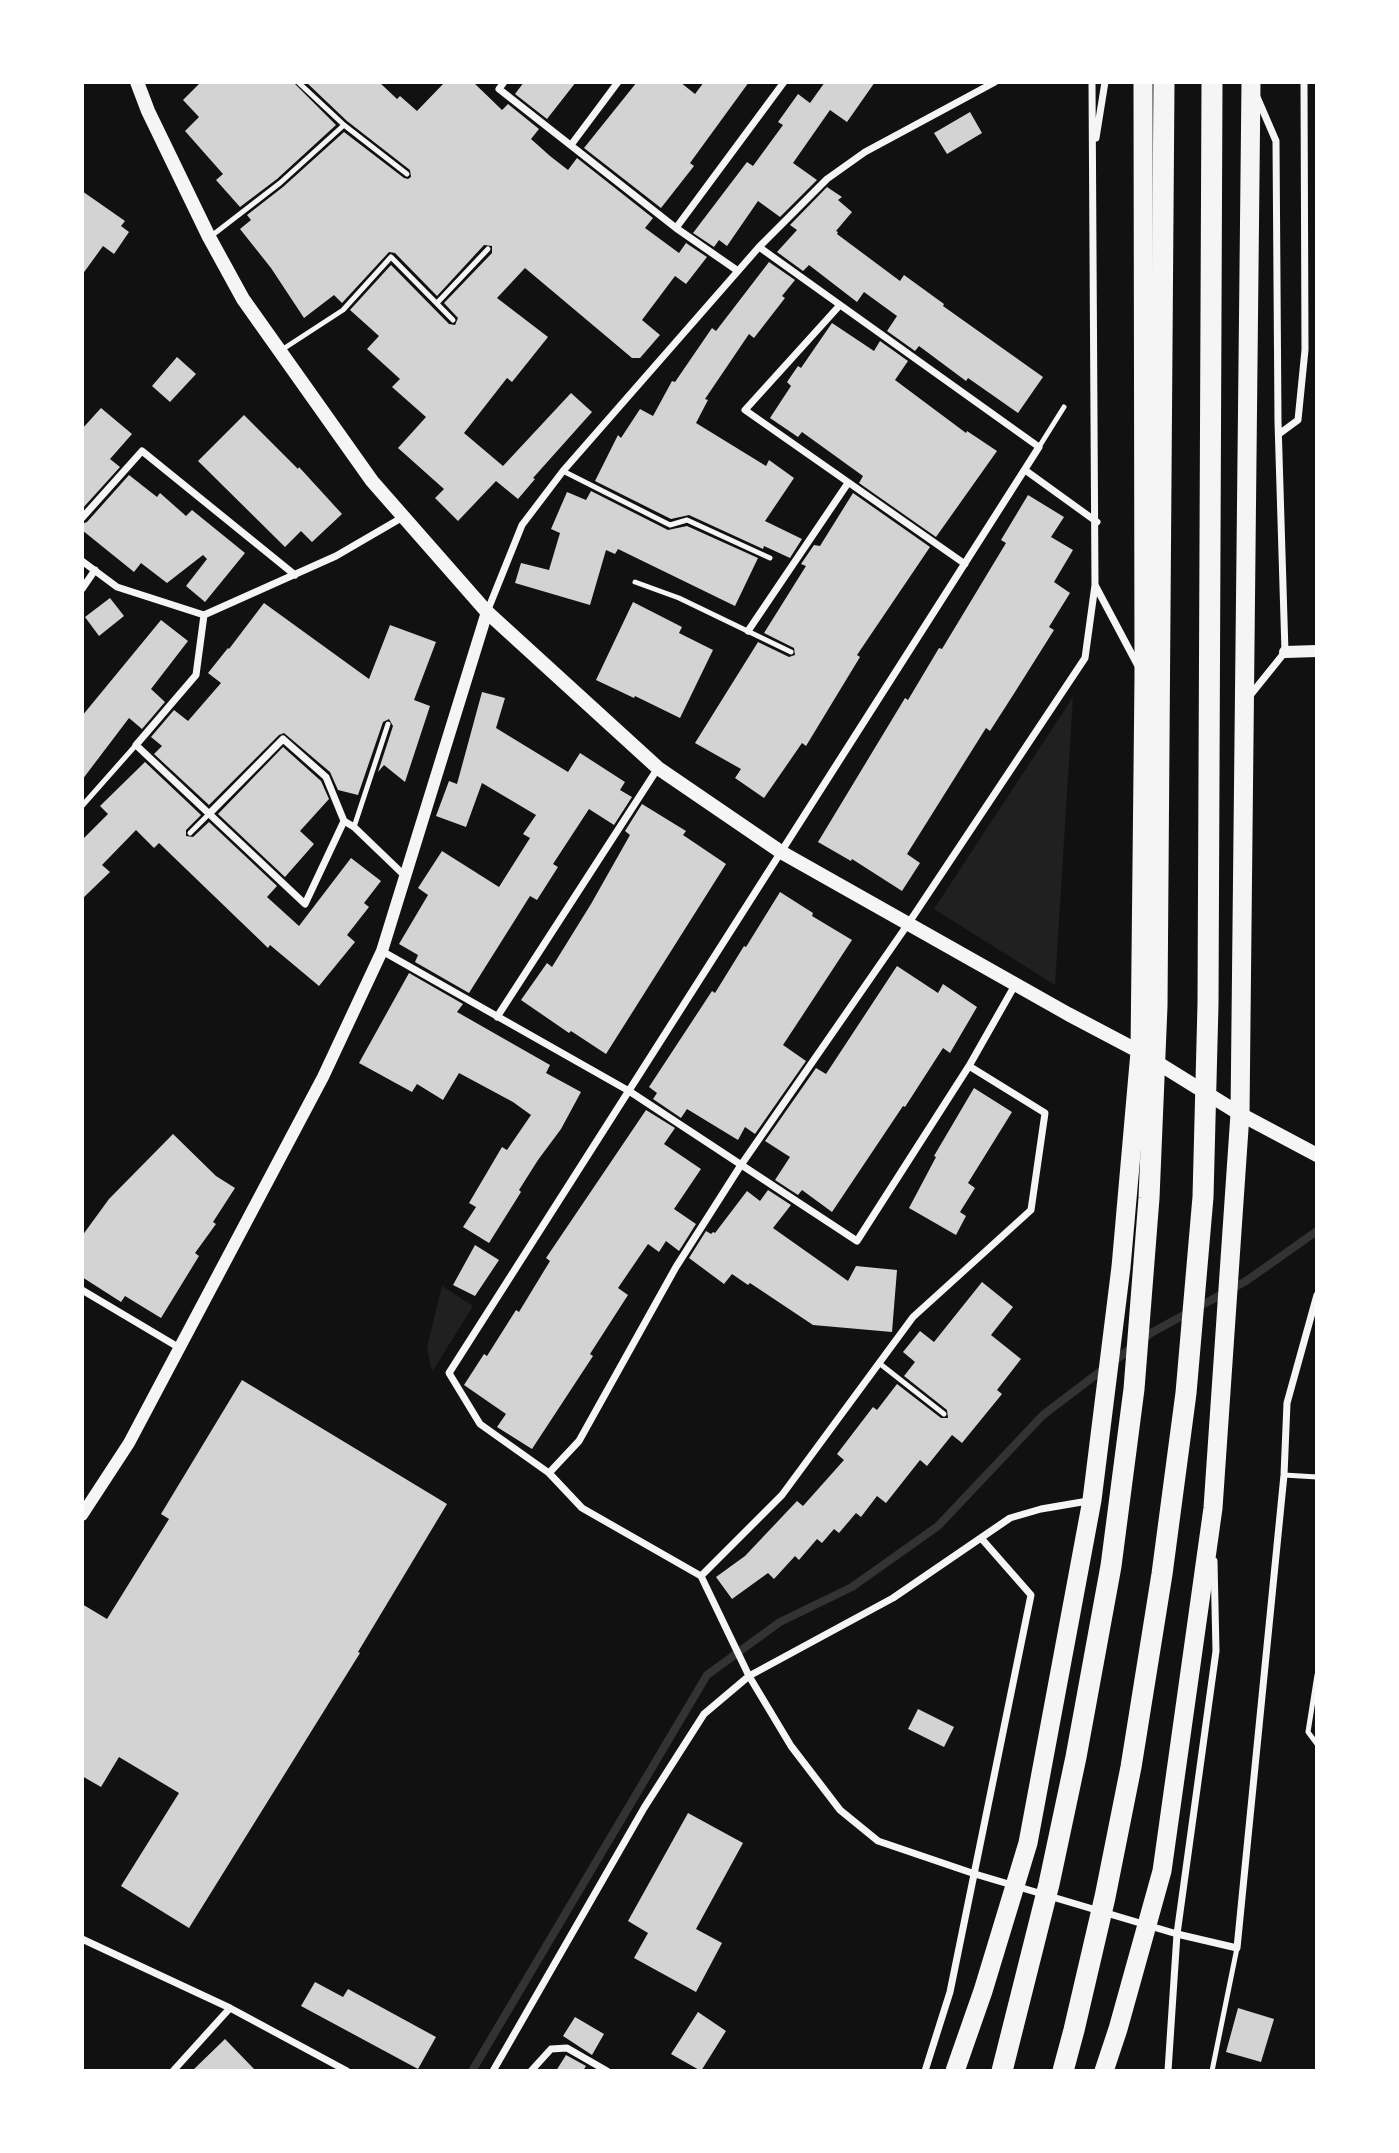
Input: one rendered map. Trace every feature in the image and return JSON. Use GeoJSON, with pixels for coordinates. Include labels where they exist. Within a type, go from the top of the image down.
{"type":"FeatureCollection","features":[{"type":"Feature","properties":{"kind":"highway"},"geometry":{"type":"LineString","coordinates":[[955,2071],[983,1991],[1028,1843],[1092,1500],[1121,1268],[1140,1052],[1144,677],[1143,82]]}},
{"type":"Feature","properties":{"kind":"highway"},"geometry":{"type":"LineString","coordinates":[[1002,2071],[1049,1884],[1076,1757],[1111,1566],[1134,1389],[1149,1198],[1157,1006],[1164,82]]}},
{"type":"Feature","properties":{"kind":"highway"},"geometry":{"type":"LineString","coordinates":[[1063,2071],[1108,1884],[1131,1767],[1162,1574],[1186,1393],[1203,1197],[1208,1004],[1212,82]]}},
{"type":"Feature","properties":{"kind":"highway"},"geometry":{"type":"LineString","coordinates":[[1104,2071],[1162,1871],[1213,1508],[1240,1114],[1251,83]]}},
{"type":"Feature","properties":{"kind":"main road"},"geometry":{"type":"LineString","coordinates":[[137,82],[148,111],[209,237],[243,299],[372,481],[487,612],[658,768],[781,852],[1015,985],[1140,1052],[1240,1114],[1317,1155]]}},
{"type":"Feature","properties":{"kind":"street"},"geometry":{"type":"LineString","coordinates":[[504,82],[499,89],[676,228],[738,271]]}},
{"type":"Feature","properties":{"kind":"street"},"geometry":{"type":"LineString","coordinates":[[571,145],[618,82]]}},
{"type":"Feature","properties":{"kind":"street"},"geometry":{"type":"LineString","coordinates":[[676,228],[783,82]]}},
{"type":"Feature","properties":{"kind":"street"},"geometry":{"type":"LineString","coordinates":[[82,1515],[129,1443],[323,1077],[382,951],[487,612],[522,525],[563,471],[759,247],[827,179],[865,152],[995,82]]}},
{"type":"Feature","properties":{"kind":"street"},"geometry":{"type":"LineString","coordinates":[[549,1473],[579,1441],[676,1267],[741,1165],[908,924],[1085,657],[1095,585],[1097,522],[1092,82]]}},
{"type":"Feature","properties":{"kind":"street"},"geometry":{"type":"LineString","coordinates":[[1093,156],[1105,82]]}},
{"type":"Feature","properties":{"kind":"street"},"geometry":{"type":"LineString","coordinates":[[1279,434],[1298,420],[1306,350],[1304,82]]}},
{"type":"Feature","properties":{"kind":"street"},"geometry":{"type":"LineString","coordinates":[[1246,702],[1284,652],[1276,142],[1251,83]]}},
{"type":"Feature","properties":{"kind":"street"},"geometry":{"type":"LineString","coordinates":[[759,247],[1039,447],[449,1373],[480,1423],[549,1473],[582,1508],[701,1576],[749,1676],[791,1746],[840,1810],[878,1841],[975,1874],[1177,1934],[1237,1948],[1284,1475],[1287,1403],[1317,1294]]}},
{"type":"Feature","properties":{"kind":"street"},"geometry":{"type":"LineString","coordinates":[[840,305],[745,410],[965,564]]}},
{"type":"Feature","properties":{"kind":"street"},"geometry":{"type":"LineString","coordinates":[[82,518],[142,451],[295,575]]}},
{"type":"Feature","properties":{"kind":"street"},"geometry":{"type":"LineString","coordinates":[[1025,470],[1097,522]]}},
{"type":"Feature","properties":{"kind":"street"},"geometry":{"type":"LineString","coordinates":[[748,631],[848,483]]}},
{"type":"Feature","properties":{"kind":"street"},"geometry":{"type":"LineString","coordinates":[[82,561],[117,587],[204,615],[336,556],[403,517]]}},
{"type":"Feature","properties":{"kind":"street"},"geometry":{"type":"LineString","coordinates":[[82,589],[95,570]]}},
{"type":"Feature","properties":{"kind":"street"},"geometry":{"type":"LineString","coordinates":[[1095,585],[1144,677]]}},
{"type":"Feature","properties":{"kind":"street"},"geometry":{"type":"LineString","coordinates":[[204,615],[196,675],[136,744],[305,904],[344,821]]}},
{"type":"Feature","properties":{"kind":"street"},"geometry":{"type":"LineString","coordinates":[[1284,652],[1317,651]]}},
{"type":"Feature","properties":{"kind":"street"},"geometry":{"type":"LineString","coordinates":[[209,814],[283,739],[326,777],[344,821],[354,827],[405,877]]}},
{"type":"Feature","properties":{"kind":"street"},"geometry":{"type":"LineString","coordinates":[[497,1017],[658,768]]}},
{"type":"Feature","properties":{"kind":"street"},"geometry":{"type":"LineString","coordinates":[[382,951],[629,1091],[857,1241],[969,1066],[1015,985]]}},
{"type":"Feature","properties":{"kind":"street"},"geometry":{"type":"LineString","coordinates":[[701,1576],[782,1495],[913,1317],[1031,1210],[1045,1112],[969,1066]]}},
{"type":"Feature","properties":{"kind":"street"},"geometry":{"type":"LineString","coordinates":[[82,1290],[178,1347]]}},
{"type":"Feature","properties":{"kind":"street"},"geometry":{"type":"LineString","coordinates":[[494,2071],[643,1808],[704,1714],[749,1676],[893,1598],[1010,1518],[1041,1509],[1092,1500]]}},
{"type":"Feature","properties":{"kind":"street"},"geometry":{"type":"LineString","coordinates":[[1168,2071],[1177,1934],[1216,1651],[1213,1508]]}},
{"type":"Feature","properties":{"kind":"street"},"geometry":{"type":"LineString","coordinates":[[925,2071],[950,1992],[1031,1595],[981,1538]]}},
{"type":"Feature","properties":{"kind":"street"},"geometry":{"type":"LineString","coordinates":[[82,1939],[230,2008],[346,2071]]}},
{"type":"Feature","properties":{"kind":"street"},"geometry":{"type":"LineString","coordinates":[[173,2071],[230,2008]]}},
{"type":"Feature","properties":{"kind":"street"},"geometry":{"type":"LineString","coordinates":[[531,2071],[551,2049],[567,2048],[607,2071]]}},
{"type":"Feature","properties":{"kind":"lane"},"geometry":{"type":"LineString","coordinates":[[298,82],[344,125],[407,174]]}},
{"type":"Feature","properties":{"kind":"lane"},"geometry":{"type":"LineString","coordinates":[[209,237],[280,183],[344,125]]}},
{"type":"Feature","properties":{"kind":"lane"},"geometry":{"type":"LineString","coordinates":[[437,303],[488,249]]}},
{"type":"Feature","properties":{"kind":"lane"},"geometry":{"type":"LineString","coordinates":[[280,351],[343,310],[391,257],[453,320]]}},
{"type":"Feature","properties":{"kind":"lane"},"geometry":{"type":"LineString","coordinates":[[1039,447],[1064,407]]}},
{"type":"Feature","properties":{"kind":"lane"},"geometry":{"type":"LineString","coordinates":[[563,471],[670,525],[687,520],[770,558]]}},
{"type":"Feature","properties":{"kind":"lane"},"geometry":{"type":"LineString","coordinates":[[635,582],[679,598],[791,652]]}},
{"type":"Feature","properties":{"kind":"lane"},"geometry":{"type":"LineString","coordinates":[[354,827],[388,723]]}},
{"type":"Feature","properties":{"kind":"lane"},"geometry":{"type":"LineString","coordinates":[[82,806],[136,744]]}},
{"type":"Feature","properties":{"kind":"lane"},"geometry":{"type":"LineString","coordinates":[[191,833],[209,814]]}},
{"type":"Feature","properties":{"kind":"lane"},"geometry":{"type":"LineString","coordinates":[[879,1363],[944,1414]]}},
{"type":"Feature","properties":{"kind":"lane"},"geometry":{"type":"LineString","coordinates":[[1284,1475],[1317,1477]]}},
{"type":"Feature","properties":{"kind":"lane"},"geometry":{"type":"LineString","coordinates":[[1317,1675],[1308,1732],[1317,1744]]}},
{"type":"Feature","properties":{"kind":"lane"},"geometry":{"type":"LineString","coordinates":[[1212,2071],[1237,1948]]}},
{"type":"Feature","properties":{"kind":"shaded area"},"geometry":{"type":"Polygon","coordinates":[[[1073,697],[1055,985],[934,909],[1073,697]]]}},
{"type":"Feature","properties":{"kind":"shaded area"},"geometry":{"type":"Polygon","coordinates":[[[442,1286],[473,1306],[432,1372],[427,1347],[442,1286]]]}},
{"type":"Feature","properties":{"kind":"building"},"geometry":{"type":"Polygon","coordinates":[[[201,82],[293,82],[336,125],[277,179],[240,207],[216,180],[223,174],[185,131],[199,117],[183,100],[201,82]]]}},
{"type":"Feature","properties":{"kind":"building"},"geometry":{"type":"Polygon","coordinates":[[[306,82],[379,82],[397,99],[400,96],[417,111],[445,82],[473,82],[502,110],[508,104],[539,129],[531,139],[568,170],[577,158],[653,218],[645,228],[679,253],[686,243],[707,257],[686,284],[675,276],[642,320],[660,335],[640,358],[632,358],[525,268],[497,298],[548,337],[512,382],[507,378],[464,433],[503,466],[571,393],[592,412],[533,478],[535,479],[518,499],[496,481],[458,521],[435,498],[444,489],[398,448],[426,417],[392,387],[400,379],[367,349],[379,336],[350,310],[391,265],[449,324],[455,325],[458,318],[444,303],[492,253],[492,246],[484,245],[437,296],[395,253],[389,252],[342,303],[334,295],[304,318],[271,268],[240,229],[251,220],[247,215],[283,187],[344,132],[404,178],[411,177],[410,170],[347,121],[306,82]]]}},
{"type":"Feature","properties":{"kind":"building"},"geometry":{"type":"Polygon","coordinates":[[[524,82],[576,82],[547,119],[515,94],[524,82]]]}},
{"type":"Feature","properties":{"kind":"building"},"geometry":{"type":"Polygon","coordinates":[[[637,82],[680,82],[695,94],[704,82],[749,82],[690,163],[694,166],[661,208],[584,148],[637,82]]]}},
{"type":"Feature","properties":{"kind":"building"},"geometry":{"type":"Polygon","coordinates":[[[825,82],[875,82],[847,122],[830,110],[793,163],[817,180],[780,217],[758,201],[727,246],[719,240],[714,247],[693,233],[747,162],[753,166],[783,125],[778,122],[798,94],[810,103],[825,82]]]}},
{"type":"Feature","properties":{"kind":"building"},"geometry":{"type":"Polygon","coordinates":[[[970,112],[982,133],[947,154],[934,133],[970,112]]]}},
{"type":"Feature","properties":{"kind":"building"},"geometry":{"type":"Polygon","coordinates":[[[827,187],[842,197],[838,200],[852,212],[836,231],[837,234],[900,281],[904,275],[1043,377],[1018,413],[968,378],[966,381],[919,346],[915,351],[887,331],[897,316],[864,292],[857,302],[809,265],[803,271],[777,252],[797,230],[790,225],[827,187]]]}},
{"type":"Feature","properties":{"kind":"building"},"geometry":{"type":"Polygon","coordinates":[[[82,191],[125,221],[121,226],[129,232],[114,254],[103,246],[82,275],[82,191]]]}},
{"type":"Feature","properties":{"kind":"building"},"geometry":{"type":"Polygon","coordinates":[[[769,262],[795,280],[782,296],[785,298],[754,338],[749,334],[705,399],[708,400],[696,423],[766,466],[769,460],[794,478],[765,521],[802,539],[790,558],[764,546],[763,549],[689,515],[671,519],[595,481],[618,435],[621,438],[640,409],[653,416],[672,381],[675,382],[712,328],[716,331],[769,262]]]}},
{"type":"Feature","properties":{"kind":"building"},"geometry":{"type":"Polygon","coordinates":[[[832,323],[874,351],[880,341],[908,361],[895,380],[966,433],[967,431],[997,451],[936,537],[859,483],[863,476],[802,432],[798,437],[770,418],[791,386],[787,382],[798,366],[801,368],[832,323]]]}},
{"type":"Feature","properties":{"kind":"building"},"geometry":{"type":"Polygon","coordinates":[[[177,357],[196,374],[170,402],[152,386],[177,357]]]}},
{"type":"Feature","properties":{"kind":"building"},"geometry":{"type":"Polygon","coordinates":[[[101,408],[132,434],[110,459],[120,467],[82,509],[82,429],[101,408]]]}},
{"type":"Feature","properties":{"kind":"building"},"geometry":{"type":"Polygon","coordinates":[[[244,415],[298,469],[299,467],[342,514],[312,542],[301,531],[285,547],[198,461],[244,415]]]}},
{"type":"Feature","properties":{"kind":"building"},"geometry":{"type":"Polygon","coordinates":[[[129,475],[157,497],[160,493],[186,516],[192,510],[245,553],[205,602],[186,586],[207,559],[203,555],[167,583],[141,563],[134,572],[82,530],[82,524],[87,522],[129,475]]]}},
{"type":"Feature","properties":{"kind":"building"},"geometry":{"type":"Polygon","coordinates":[[[591,491],[668,530],[687,526],[758,558],[735,606],[618,549],[615,554],[606,550],[590,605],[515,583],[521,563],[549,570],[560,533],[551,529],[567,492],[586,500],[591,491]]]}},
{"type":"Feature","properties":{"kind":"building"},"geometry":{"type":"Polygon","coordinates":[[[853,493],[930,547],[857,655],[860,657],[806,746],[802,743],[764,798],[735,778],[741,769],[695,743],[758,642],[789,657],[795,655],[794,648],[764,633],[806,566],[801,564],[814,545],[820,546],[853,493]]]}},
{"type":"Feature","properties":{"kind":"building"},"geometry":{"type":"Polygon","coordinates":[[[1028,495],[1064,517],[1051,537],[1073,550],[1054,582],[1070,593],[1049,627],[1054,630],[990,731],[986,728],[907,854],[920,863],[902,891],[852,859],[851,861],[818,842],[905,698],[908,700],[939,648],[942,649],[1006,543],[1001,540],[1028,495]]]}},
{"type":"Feature","properties":{"kind":"building"},"geometry":{"type":"Polygon","coordinates":[[[110,598],[124,616],[99,636],[85,617],[110,598]]]}},
{"type":"Feature","properties":{"kind":"building"},"geometry":{"type":"Polygon","coordinates":[[[633,602],[682,627],[679,633],[713,650],[680,718],[596,680],[633,602]]]}},
{"type":"Feature","properties":{"kind":"building"},"geometry":{"type":"Polygon","coordinates":[[[264,603],[369,679],[390,625],[436,642],[414,700],[430,706],[405,782],[384,765],[378,772],[393,726],[389,719],[383,722],[358,795],[338,790],[330,772],[284,733],[209,805],[154,754],[162,746],[151,737],[174,710],[188,721],[221,683],[208,673],[264,603]]]}},
{"type":"Feature","properties":{"kind":"building"},"geometry":{"type":"Polygon","coordinates":[[[161,620],[188,641],[151,689],[165,702],[142,729],[129,718],[82,780],[82,716],[161,620]]]}},
{"type":"Feature","properties":{"kind":"building"},"geometry":{"type":"Polygon","coordinates":[[[482,692],[505,698],[496,728],[568,772],[580,753],[625,782],[620,790],[632,797],[614,825],[589,809],[553,864],[558,867],[537,900],[530,896],[469,993],[415,962],[418,955],[399,944],[428,895],[418,888],[442,851],[499,887],[530,838],[523,834],[536,815],[482,783],[466,827],[436,816],[449,781],[457,784],[482,692]]]}},
{"type":"Feature","properties":{"kind":"building"},"geometry":{"type":"Polygon","coordinates":[[[283,747],[321,781],[329,799],[300,831],[314,844],[285,877],[218,814],[283,747]]]}},
{"type":"Feature","properties":{"kind":"building"},"geometry":{"type":"Polygon","coordinates":[[[145,762],[201,815],[186,830],[186,836],[193,837],[209,822],[277,886],[267,897],[299,926],[351,858],[381,881],[364,903],[369,907],[347,935],[355,942],[319,986],[270,945],[268,948],[159,843],[154,848],[136,830],[102,865],[110,872],[82,899],[82,840],[108,814],[100,806],[145,762]]]}},
{"type":"Feature","properties":{"kind":"building"},"geometry":{"type":"Polygon","coordinates":[[[642,804],[686,831],[683,835],[726,864],[606,1054],[571,1031],[569,1033],[521,1000],[547,963],[552,967],[591,904],[630,835],[625,831],[642,804]]]}},
{"type":"Feature","properties":{"kind":"building"},"geometry":{"type":"Polygon","coordinates":[[[780,892],[813,913],[812,916],[852,940],[783,1045],[806,1061],[755,1134],[745,1127],[738,1140],[687,1109],[681,1118],[653,1099],[657,1093],[649,1087],[712,991],[715,993],[744,946],[746,947],[780,892]]]}},
{"type":"Feature","properties":{"kind":"building"},"geometry":{"type":"Polygon","coordinates":[[[897,966],[938,993],[943,984],[977,1007],[950,1053],[943,1048],[832,1212],[802,1190],[798,1195],[775,1180],[790,1157],[765,1141],[816,1068],[826,1074],[897,966]]]}},
{"type":"Feature","properties":{"kind":"building"},"geometry":{"type":"Polygon","coordinates":[[[409,973],[463,1004],[457,1012],[550,1065],[546,1073],[581,1092],[561,1129],[519,1190],[521,1192],[489,1243],[463,1227],[476,1207],[469,1203],[502,1147],[507,1150],[531,1115],[513,1102],[459,1073],[443,1100],[417,1084],[412,1092],[359,1063],[409,973]]]}},
{"type":"Feature","properties":{"kind":"building"},"geometry":{"type":"Polygon","coordinates":[[[974,1088],[1012,1112],[968,1183],[975,1188],[960,1212],[966,1216],[956,1235],[909,1208],[936,1157],[934,1156],[974,1088]]]}},
{"type":"Feature","properties":{"kind":"building"},"geometry":{"type":"Polygon","coordinates":[[[646,1110],[675,1128],[664,1144],[701,1169],[674,1209],[696,1224],[679,1251],[666,1241],[659,1252],[648,1244],[618,1288],[628,1295],[590,1354],[593,1356],[532,1449],[497,1427],[506,1414],[464,1385],[484,1354],[487,1356],[516,1310],[519,1312],[550,1261],[546,1258],[646,1110]]]}},
{"type":"Feature","properties":{"kind":"building"},"geometry":{"type":"Polygon","coordinates":[[[173,1134],[216,1176],[235,1188],[213,1222],[216,1224],[195,1253],[199,1256],[161,1318],[125,1296],[121,1302],[82,1277],[82,1236],[109,1199],[173,1134]]]}},
{"type":"Feature","properties":{"kind":"building"},"geometry":{"type":"Polygon","coordinates":[[[768,1190],[791,1205],[773,1228],[848,1281],[856,1266],[897,1270],[892,1332],[813,1325],[750,1283],[748,1285],[732,1274],[724,1284],[689,1258],[706,1231],[715,1233],[747,1191],[760,1201],[768,1190]]]}},
{"type":"Feature","properties":{"kind":"building"},"geometry":{"type":"Polygon","coordinates":[[[475,1245],[499,1260],[475,1296],[453,1285],[475,1245]]]}},
{"type":"Feature","properties":{"kind":"building"},"geometry":{"type":"Polygon","coordinates":[[[982,1282],[1013,1307],[991,1335],[1021,1359],[997,1390],[1002,1394],[962,1443],[952,1435],[927,1466],[920,1460],[886,1503],[877,1496],[861,1517],[856,1513],[839,1533],[834,1529],[822,1543],[817,1539],[799,1560],[795,1556],[774,1579],[768,1573],[732,1599],[716,1577],[745,1556],[797,1501],[803,1506],[844,1460],[837,1454],[873,1407],[877,1410],[897,1384],[941,1418],[948,1418],[947,1410],[904,1376],[915,1362],[903,1352],[920,1331],[934,1342],[982,1282]]]}},
{"type":"Feature","properties":{"kind":"building"},"geometry":{"type":"Polygon","coordinates":[[[242,1380],[447,1504],[358,1652],[360,1653],[189,1928],[121,1886],[179,1793],[119,1757],[101,1787],[82,1776],[82,1604],[107,1619],[169,1519],[161,1514],[242,1380]]]}},
{"type":"Feature","properties":{"kind":"building"},"geometry":{"type":"Polygon","coordinates":[[[918,1709],[954,1727],[944,1747],[908,1729],[918,1709]]]}},
{"type":"Feature","properties":{"kind":"building"},"geometry":{"type":"Polygon","coordinates":[[[688,1813],[743,1843],[696,1929],[722,1943],[696,1992],[634,1958],[648,1933],[628,1921],[688,1813]]]}},
{"type":"Feature","properties":{"kind":"building"},"geometry":{"type":"Polygon","coordinates":[[[315,1982],[343,1997],[348,1989],[436,2037],[418,2069],[301,2006],[315,1982]]]}},
{"type":"Feature","properties":{"kind":"building"},"geometry":{"type":"Polygon","coordinates":[[[1238,2008],[1274,2019],[1261,2062],[1226,2052],[1238,2008]]]}},
{"type":"Feature","properties":{"kind":"building"},"geometry":{"type":"Polygon","coordinates":[[[698,2012],[726,2031],[701,2071],[671,2054],[698,2012]]]}},
{"type":"Feature","properties":{"kind":"building"},"geometry":{"type":"Polygon","coordinates":[[[575,2017],[604,2034],[592,2055],[563,2036],[575,2017]]]}},
{"type":"Feature","properties":{"kind":"building"},"geometry":{"type":"Polygon","coordinates":[[[225,2039],[256,2071],[192,2071],[225,2039]]]}},
{"type":"Feature","properties":{"kind":"building"},"geometry":{"type":"Polygon","coordinates":[[[566,2055],[586,2066],[583,2071],[556,2071],[566,2055]]]}},
{"type":"Feature","properties":{"kind":"waterway"},"geometry":{"type":"LineString","coordinates":[[472,2071],[707,1675],[780,1622],[852,1587],[938,1526],[1043,1415],[1151,1333],[1246,1281],[1317,1231]]}}]}
